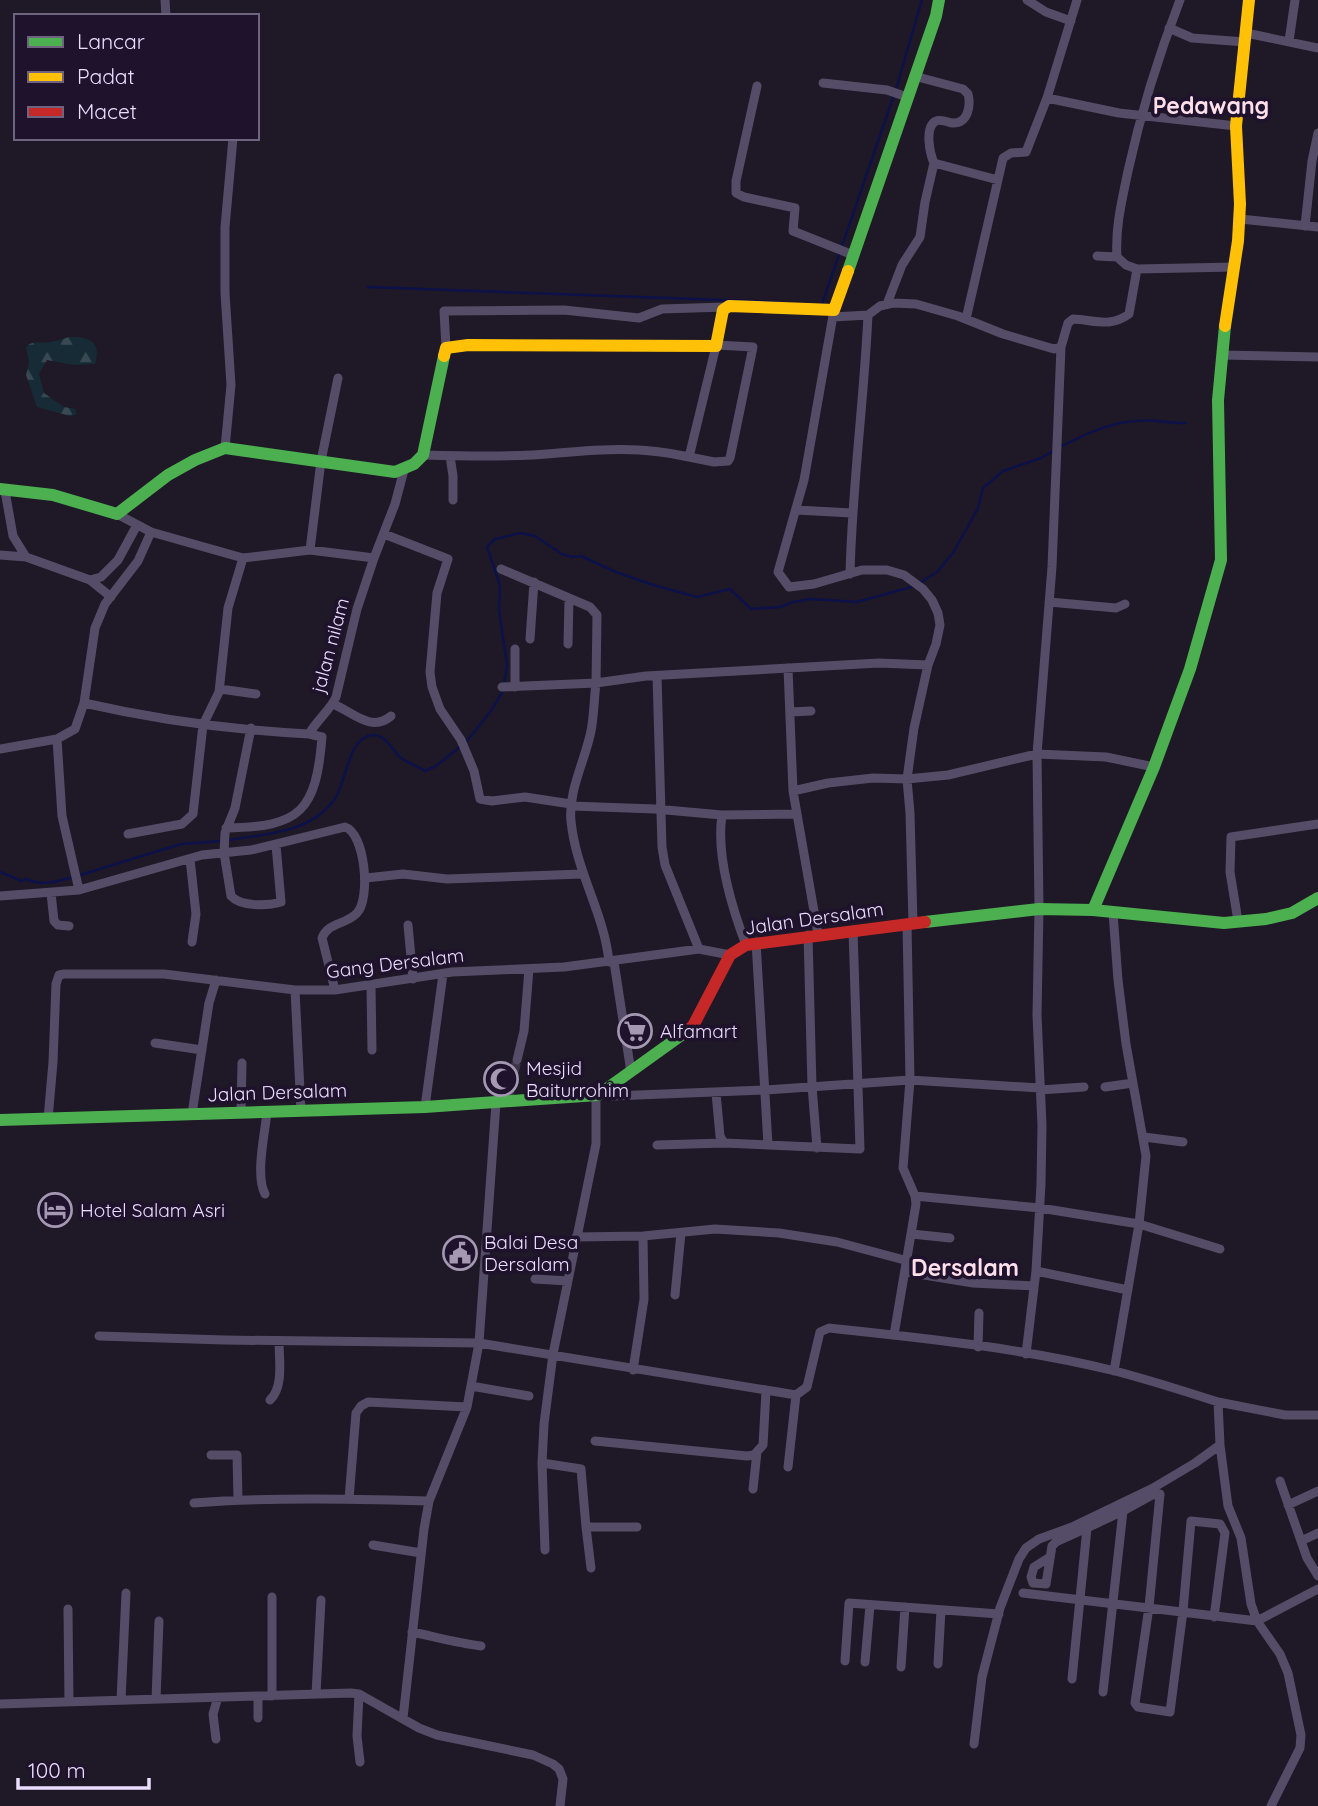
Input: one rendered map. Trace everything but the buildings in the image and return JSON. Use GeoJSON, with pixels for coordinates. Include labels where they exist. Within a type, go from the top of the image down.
{"type":"FeatureCollection","features":[{"type":"Feature","properties":{"kind":"street"},"geometry":{"type":"LineString","coordinates":[[894,1335],[908,1261],[915,1196],[903,1168],[910,1080],[912,850],[907,779],[928,665],[940,625],[933,600],[923,589],[912,580],[887,569],[862,570],[814,584],[789,587],[778,572],[804,480],[834,313],[849,253],[904,96],[936,16],[939,0]]}},
{"type":"Feature","properties":{"kind":"street"},"geometry":{"type":"LineString","coordinates":[[1027,0],[1046,12],[1071,21]]}},
{"type":"Feature","properties":{"kind":"street"},"geometry":{"type":"LineString","coordinates":[[966,319],[1003,158],[1011,153],[1026,152],[1047,98],[1077,0]]}},
{"type":"Feature","properties":{"kind":"street"},"geometry":{"type":"LineString","coordinates":[[1117,257],[1115,238],[1140,115],[1180,0]]}},
{"type":"Feature","properties":{"kind":"street"},"geometry":{"type":"LineString","coordinates":[[1093,910],[1154,767],[1190,669],[1221,561],[1218,400],[1240,219],[1236,126],[1249,0]]}},
{"type":"Feature","properties":{"kind":"street"},"geometry":{"type":"LineString","coordinates":[[1289,41],[1295,0]]}},
{"type":"Feature","properties":{"kind":"street"},"geometry":{"type":"LineString","coordinates":[[1169,28],[1192,38],[1245,37],[1289,41],[1318,48]]}},
{"type":"Feature","properties":{"kind":"street"},"geometry":{"type":"LineString","coordinates":[[887,304],[902,265],[920,237],[934,163],[929,147],[930,130],[935,121],[955,123],[962,120],[969,108],[968,94],[963,89],[914,76]]}},
{"type":"Feature","properties":{"kind":"street"},"geometry":{"type":"LineString","coordinates":[[823,83],[890,91],[904,96]]}},
{"type":"Feature","properties":{"kind":"street"},"geometry":{"type":"LineString","coordinates":[[757,86],[736,181],[736,193],[738,196],[795,208],[793,231],[849,253]]}},
{"type":"Feature","properties":{"kind":"street"},"geometry":{"type":"LineString","coordinates":[[1047,98],[1086,107],[1236,126]]}},
{"type":"Feature","properties":{"kind":"street"},"geometry":{"type":"LineString","coordinates":[[1305,226],[1318,133]]}},
{"type":"Feature","properties":{"kind":"street"},"geometry":{"type":"LineString","coordinates":[[225,448],[231,385],[225,293],[225,226],[233,140]]}},
{"type":"Feature","properties":{"kind":"street"},"geometry":{"type":"LineString","coordinates":[[934,163],[998,180]]}},
{"type":"Feature","properties":{"kind":"street"},"geometry":{"type":"LineString","coordinates":[[1240,219],[1318,227]]}},
{"type":"Feature","properties":{"kind":"street"},"geometry":{"type":"LineString","coordinates":[[1097,256],[1117,257],[1126,265],[1137,269],[1234,267]]}},
{"type":"Feature","properties":{"kind":"street"},"geometry":{"type":"LineString","coordinates":[[1026,1354],[1036,1271],[1042,1125],[1037,1015],[1037,754],[1049,602],[1061,347],[1068,323],[1073,319],[1104,323],[1119,321],[1129,314],[1137,269]]}},
{"type":"Feature","properties":{"kind":"street"},"geometry":{"type":"LineString","coordinates":[[117,514],[173,470],[200,456],[225,448],[395,472],[404,470],[423,455],[446,348],[444,311],[564,310],[639,318],[662,309],[724,307],[868,314],[887,304],[916,303],[1003,334],[1054,349],[1061,347]]}},
{"type":"Feature","properties":{"kind":"street"},"geometry":{"type":"LineString","coordinates":[[689,457],[724,307]]}},
{"type":"Feature","properties":{"kind":"street"},"geometry":{"type":"LineString","coordinates":[[850,573],[852,513],[865,381],[868,314]]}},
{"type":"Feature","properties":{"kind":"street"},"geometry":{"type":"LineString","coordinates":[[423,455],[528,455],[598,449],[660,451],[717,463],[728,461],[753,347],[468,345],[446,348]]}},
{"type":"Feature","properties":{"kind":"street"},"geometry":{"type":"LineString","coordinates":[[1222,355],[1318,357]]}},
{"type":"Feature","properties":{"kind":"street"},"geometry":{"type":"LineString","coordinates":[[310,550],[321,461],[338,378]]}},
{"type":"Feature","properties":{"kind":"street"},"geometry":{"type":"LineString","coordinates":[[450,456],[454,483],[453,500]]}},
{"type":"Feature","properties":{"kind":"street","name":"jalan nilam"},"geometry":{"type":"LineString","coordinates":[[309,734],[318,719],[333,704],[343,675],[357,609],[404,470]]}},
{"type":"Feature","properties":{"kind":"street"},"geometry":{"type":"LineString","coordinates":[[26,557],[13,536],[3,490],[53,495],[117,514],[151,532],[243,558],[310,550],[374,558]]}},
{"type":"Feature","properties":{"kind":"street"},"geometry":{"type":"LineString","coordinates":[[796,510],[852,513]]}},
{"type":"Feature","properties":{"kind":"street"},"geometry":{"type":"LineString","coordinates":[[90,580],[101,577],[118,560],[137,525]]}},
{"type":"Feature","properties":{"kind":"street"},"geometry":{"type":"LineString","coordinates":[[0,749],[57,738],[75,729],[84,703],[95,628],[105,604],[138,561],[151,532]]}},
{"type":"Feature","properties":{"kind":"street"},"geometry":{"type":"LineString","coordinates":[[384,534],[448,559],[437,593],[429,662],[432,687],[440,709],[461,740],[474,771],[480,799],[492,801],[525,797],[571,805],[722,816],[796,814]]}},
{"type":"Feature","properties":{"kind":"street"},"geometry":{"type":"LineString","coordinates":[[0,555],[26,557],[90,580],[111,597]]}},
{"type":"Feature","properties":{"kind":"street"},"geometry":{"type":"LineString","coordinates":[[128,834],[182,824],[193,814],[203,725],[220,688],[228,608],[243,558]]}},
{"type":"Feature","properties":{"kind":"street"},"geometry":{"type":"LineString","coordinates":[[500,569],[590,607],[597,615],[596,683],[591,729],[571,805],[571,820],[582,874],[603,924],[631,1072]]}},
{"type":"Feature","properties":{"kind":"street"},"geometry":{"type":"LineString","coordinates":[[530,639],[534,582]]}},
{"type":"Feature","properties":{"kind":"street"},"geometry":{"type":"LineString","coordinates":[[568,644],[569,598]]}},
{"type":"Feature","properties":{"kind":"street"},"geometry":{"type":"LineString","coordinates":[[1049,602],[1116,608],[1125,604]]}},
{"type":"Feature","properties":{"kind":"street"},"geometry":{"type":"LineString","coordinates":[[515,687],[516,649]]}},
{"type":"Feature","properties":{"kind":"street"},"geometry":{"type":"LineString","coordinates":[[502,688],[880,663],[928,665]]}},
{"type":"Feature","properties":{"kind":"street"},"geometry":{"type":"LineString","coordinates":[[788,668],[793,790],[813,935],[812,1086],[817,1148]]}},
{"type":"Feature","properties":{"kind":"street"},"geometry":{"type":"LineString","coordinates":[[657,676],[659,810],[665,865],[699,949]]}},
{"type":"Feature","properties":{"kind":"street"},"geometry":{"type":"LineString","coordinates":[[220,688],[256,694]]}},
{"type":"Feature","properties":{"kind":"street"},"geometry":{"type":"LineString","coordinates":[[84,703],[147,717],[322,737],[320,760],[311,794],[304,807],[293,817],[273,823],[226,830]]}},
{"type":"Feature","properties":{"kind":"street"},"geometry":{"type":"LineString","coordinates":[[333,704],[370,723],[378,723],[390,716]]}},
{"type":"Feature","properties":{"kind":"street"},"geometry":{"type":"LineString","coordinates":[[790,712],[811,711]]}},
{"type":"Feature","properties":{"kind":"street"},"geometry":{"type":"LineString","coordinates":[[251,729],[235,808],[226,830],[224,849],[232,898],[247,903],[281,902],[276,845]]}},
{"type":"Feature","properties":{"kind":"street"},"geometry":{"type":"LineString","coordinates":[[57,738],[62,817],[77,885]]}},
{"type":"Feature","properties":{"kind":"street"},"geometry":{"type":"LineString","coordinates":[[793,790],[873,778],[907,779],[948,775],[1037,754],[1106,757],[1154,767]]}},
{"type":"Feature","properties":{"kind":"street"},"geometry":{"type":"LineString","coordinates":[[722,816],[720,827],[723,858],[737,921],[751,944],[766,1090],[768,1145]]}},
{"type":"Feature","properties":{"kind":"street"},"geometry":{"type":"LineString","coordinates":[[1238,921],[1230,872],[1231,836],[1318,824]]}},
{"type":"Feature","properties":{"kind":"street"},"geometry":{"type":"LineString","coordinates":[[0,896],[51,893],[224,849],[276,845],[345,827],[352,829],[357,835],[366,878],[359,911],[328,928],[322,938],[335,990]]}},
{"type":"Feature","properties":{"kind":"street"},"geometry":{"type":"LineString","coordinates":[[190,859],[195,914],[192,942]]}},
{"type":"Feature","properties":{"kind":"street"},"geometry":{"type":"LineString","coordinates":[[366,878],[403,874],[447,879],[582,874]]}},
{"type":"Feature","properties":{"kind":"street"},"geometry":{"type":"LineString","coordinates":[[51,893],[54,921],[58,925],[69,926]]}},
{"type":"Feature","properties":{"kind":"street","name":"Jalan Dersalam"},"geometry":{"type":"LineString","coordinates":[[0,1120],[425,1107],[601,1093],[679,1039],[693,1026],[730,955],[751,944],[1039,909],[1093,910],[1223,923],[1266,919],[1292,913],[1318,898]]}},
{"type":"Feature","properties":{"kind":"street"},"geometry":{"type":"LineString","coordinates":[[1113,913],[1118,980],[1144,1138],[1145,1174],[1114,1371]]}},
{"type":"Feature","properties":{"kind":"street"},"geometry":{"type":"LineString","coordinates":[[408,925],[413,979]]}},
{"type":"Feature","properties":{"kind":"street"},"geometry":{"type":"LineString","coordinates":[[657,1145],[724,1143],[860,1149],[853,930]]}},
{"type":"Feature","properties":{"kind":"street","name":"Gang Dersalam"},"geometry":{"type":"LineString","coordinates":[[48,1119],[54,1062],[55,984],[59,975],[164,974],[295,990],[335,990],[443,974],[612,962],[699,949],[730,955]]}},
{"type":"Feature","properties":{"kind":"street"},"geometry":{"type":"LineString","coordinates":[[517,1060],[527,1010],[529,969]]}},
{"type":"Feature","properties":{"kind":"street"},"geometry":{"type":"LineString","coordinates":[[425,1107],[443,974]]}},
{"type":"Feature","properties":{"kind":"street"},"geometry":{"type":"LineString","coordinates":[[192,1114],[209,1003],[216,980]]}},
{"type":"Feature","properties":{"kind":"street"},"geometry":{"type":"LineString","coordinates":[[371,986],[372,1050]]}},
{"type":"Feature","properties":{"kind":"street"},"geometry":{"type":"LineString","coordinates":[[295,990],[301,1111]]}},
{"type":"Feature","properties":{"kind":"street"},"geometry":{"type":"LineString","coordinates":[[155,1042],[202,1050]]}},
{"type":"Feature","properties":{"kind":"street"},"geometry":{"type":"LineString","coordinates":[[241,1113],[242,1063]]}},
{"type":"Feature","properties":{"kind":"street"},"geometry":{"type":"LineString","coordinates":[[545,1550],[542,1463],[544,1424],[553,1354],[596,1144],[601,1093],[613,1096],[716,1093],[910,1080],[1040,1089],[1084,1087]]}},
{"type":"Feature","properties":{"kind":"street"},"geometry":{"type":"LineString","coordinates":[[1105,1087],[1133,1083]]}},
{"type":"Feature","properties":{"kind":"street"},"geometry":{"type":"LineString","coordinates":[[716,1093],[720,1136],[724,1143]]}},
{"type":"Feature","properties":{"kind":"street"},"geometry":{"type":"LineString","coordinates":[[403,1718],[429,1502],[467,1407],[479,1343],[504,1101]]}},
{"type":"Feature","properties":{"kind":"street"},"geometry":{"type":"LineString","coordinates":[[265,1194],[261,1186],[261,1170],[267,1112]]}},
{"type":"Feature","properties":{"kind":"street"},"geometry":{"type":"LineString","coordinates":[[1144,1138],[1183,1142]]}},
{"type":"Feature","properties":{"kind":"street"},"geometry":{"type":"LineString","coordinates":[[915,1196],[1040,1208],[1139,1224],[1220,1249]]}},
{"type":"Feature","properties":{"kind":"street"},"geometry":{"type":"LineString","coordinates":[[576,1237],[643,1236],[715,1229],[779,1233],[837,1242],[908,1261]]}},
{"type":"Feature","properties":{"kind":"street"},"geometry":{"type":"LineString","coordinates":[[675,1295],[681,1233]]}},
{"type":"Feature","properties":{"kind":"street"},"geometry":{"type":"LineString","coordinates":[[912,1234],[950,1238]]}},
{"type":"Feature","properties":{"kind":"street"},"geometry":{"type":"LineString","coordinates":[[633,1370],[644,1299],[643,1236]]}},
{"type":"Feature","properties":{"kind":"street"},"geometry":{"type":"LineString","coordinates":[[1036,1271],[1128,1290]]}},
{"type":"Feature","properties":{"kind":"street"},"geometry":{"type":"LineString","coordinates":[[906,1272],[973,1283],[1034,1286]]}},
{"type":"Feature","properties":{"kind":"street"},"geometry":{"type":"LineString","coordinates":[[535,1279],[568,1281]]}},
{"type":"Feature","properties":{"kind":"street"},"geometry":{"type":"LineString","coordinates":[[978,1347],[979,1312]]}},
{"type":"Feature","properties":{"kind":"street"},"geometry":{"type":"LineString","coordinates":[[99,1336],[479,1343],[796,1395],[807,1387],[820,1332],[829,1328],[1026,1354],[1114,1371],[1218,1402],[1286,1415],[1318,1415]]}},
{"type":"Feature","properties":{"kind":"street"},"geometry":{"type":"LineString","coordinates":[[270,1400],[275,1395],[278,1381],[279,1341]]}},
{"type":"Feature","properties":{"kind":"street"},"geometry":{"type":"LineString","coordinates":[[471,1387],[529,1396]]}},
{"type":"Feature","properties":{"kind":"street"},"geometry":{"type":"LineString","coordinates":[[595,1441],[751,1456],[763,1445],[766,1391]]}},
{"type":"Feature","properties":{"kind":"street"},"geometry":{"type":"LineString","coordinates":[[789,1467],[796,1395]]}},
{"type":"Feature","properties":{"kind":"street"},"geometry":{"type":"LineString","coordinates":[[349,1499],[356,1413],[361,1406],[368,1402],[467,1407]]}},
{"type":"Feature","properties":{"kind":"street"},"geometry":{"type":"LineString","coordinates":[[1218,1402],[1220,1445],[1228,1506],[1241,1538],[1251,1604],[1257,1621],[1280,1654],[1288,1673],[1301,1735],[1300,1748],[1271,1806]]}},
{"type":"Feature","properties":{"kind":"street"},"geometry":{"type":"LineString","coordinates":[[974,1744],[982,1677],[999,1614],[1018,1559],[1026,1548],[1039,1539],[1072,1527],[1153,1488],[1220,1445]]}},
{"type":"Feature","properties":{"kind":"street"},"geometry":{"type":"LineString","coordinates":[[753,1489],[757,1452]]}},
{"type":"Feature","properties":{"kind":"street"},"geometry":{"type":"LineString","coordinates":[[211,1455],[237,1455],[238,1500]]}},
{"type":"Feature","properties":{"kind":"street"},"geometry":{"type":"LineString","coordinates":[[542,1463],[581,1469],[591,1568]]}},
{"type":"Feature","properties":{"kind":"street"},"geometry":{"type":"LineString","coordinates":[[1280,1481],[1301,1541],[1318,1576]]}},
{"type":"Feature","properties":{"kind":"street"},"geometry":{"type":"LineString","coordinates":[[1288,1505],[1318,1491]]}},
{"type":"Feature","properties":{"kind":"street"},"geometry":{"type":"LineString","coordinates":[[1050,1557],[1052,1546],[1056,1542],[1152,1495],[1160,1494],[1149,1607],[1135,1703],[1138,1707],[1170,1712],[1191,1521],[1220,1524],[1225,1533],[1214,1617]]}},
{"type":"Feature","properties":{"kind":"street"},"geometry":{"type":"LineString","coordinates":[[194,1503],[349,1499],[429,1502]]}},
{"type":"Feature","properties":{"kind":"street"},"geometry":{"type":"LineString","coordinates":[[1103,1692],[1123,1511]]}},
{"type":"Feature","properties":{"kind":"street"},"geometry":{"type":"LineString","coordinates":[[586,1527],[637,1527]]}},
{"type":"Feature","properties":{"kind":"street"},"geometry":{"type":"LineString","coordinates":[[1072,1679],[1087,1528]]}},
{"type":"Feature","properties":{"kind":"street"},"geometry":{"type":"LineString","coordinates":[[1301,1541],[1318,1534]]}},
{"type":"Feature","properties":{"kind":"street"},"geometry":{"type":"LineString","coordinates":[[373,1545],[421,1553]]}},
{"type":"Feature","properties":{"kind":"street"},"geometry":{"type":"LineString","coordinates":[[1023,1593],[1257,1621],[1318,1589]]}},
{"type":"Feature","properties":{"kind":"street"},"geometry":{"type":"LineString","coordinates":[[121,1700],[126,1593]]}},
{"type":"Feature","properties":{"kind":"street"},"geometry":{"type":"LineString","coordinates":[[272,1597],[272,1696]]}},
{"type":"Feature","properties":{"kind":"street"},"geometry":{"type":"LineString","coordinates":[[316,1694],[321,1600]]}},
{"type":"Feature","properties":{"kind":"street"},"geometry":{"type":"LineString","coordinates":[[845,1661],[849,1603],[999,1614]]}},
{"type":"Feature","properties":{"kind":"street"},"geometry":{"type":"LineString","coordinates":[[865,1662],[870,1605]]}},
{"type":"Feature","properties":{"kind":"street"},"geometry":{"type":"LineString","coordinates":[[901,1667],[905,1607]]}},
{"type":"Feature","properties":{"kind":"street"},"geometry":{"type":"LineString","coordinates":[[68,1609],[69,1702]]}},
{"type":"Feature","properties":{"kind":"street"},"geometry":{"type":"LineString","coordinates":[[938,1664],[941,1610]]}},
{"type":"Feature","properties":{"kind":"street"},"geometry":{"type":"LineString","coordinates":[[156,1699],[159,1620]]}},
{"type":"Feature","properties":{"kind":"street"},"geometry":{"type":"LineString","coordinates":[[412,1632],[440,1637],[449,1642],[481,1646]]}},
{"type":"Feature","properties":{"kind":"street"},"geometry":{"type":"LineString","coordinates":[[359,1694],[357,1735],[360,1762]]}},
{"type":"Feature","properties":{"kind":"street"},"geometry":{"type":"LineString","coordinates":[[0,1704],[359,1694],[419,1728],[437,1735],[533,1755],[553,1764],[559,1769],[563,1779],[560,1806]]}},
{"type":"Feature","properties":{"kind":"street"},"geometry":{"type":"LineString","coordinates":[[258,1696],[258,1718]]}},
{"type":"Feature","properties":{"kind":"street"},"geometry":{"type":"LineString","coordinates":[[216,1739],[213,1714],[218,1697]]}},
{"type":"Feature","properties":{"kind":"green space"},"geometry":{"type":"Polygon","coordinates":[[[69,337],[92,342],[97,350],[95,364],[73,365],[47,360],[39,374],[44,393],[64,407],[75,409],[77,414],[70,416],[37,407],[26,375],[29,362],[26,347],[34,342],[50,342],[69,337]]]}},
{"type":"Feature","properties":{"kind":"waterway"},"geometry":{"type":"LineString","coordinates":[[896,89],[922,0]]}},
{"type":"Feature","properties":{"kind":"waterway"},"geometry":{"type":"LineString","coordinates":[[822,304],[894,95]]}},
{"type":"Feature","properties":{"kind":"waterway"},"geometry":{"type":"LineString","coordinates":[[368,287],[777,302]]}},
{"type":"Feature","properties":{"kind":"waterway"},"geometry":{"type":"LineString","coordinates":[[1058,448],[1096,430],[1126,422],[1186,423]]}},
{"type":"Feature","properties":{"kind":"waterway"},"geometry":{"type":"LineString","coordinates":[[921,582],[937,572],[953,553],[978,508],[983,488],[1003,471],[1053,451]]}},
{"type":"Feature","properties":{"kind":"waterway"},"geometry":{"type":"LineString","coordinates":[[504,684],[507,665],[499,610],[500,585],[487,547],[495,539],[521,533],[535,536],[562,554],[581,556],[616,572],[697,597],[730,589],[751,609],[780,607],[811,599],[857,602],[915,586]]}},
{"type":"Feature","properties":{"kind":"waterway"},"geometry":{"type":"LineString","coordinates":[[466,742],[503,691]]}},
{"type":"Feature","properties":{"kind":"waterway"},"geometry":{"type":"LineString","coordinates":[[229,840],[288,830],[315,818],[336,797],[353,751],[365,738],[373,735],[382,737],[401,758],[425,771],[436,766],[461,746]]}},
{"type":"Feature","properties":{"kind":"waterway"},"geometry":{"type":"LineString","coordinates":[[80,875],[181,844],[222,841]]}},
{"type":"Feature","properties":{"kind":"waterway"},"geometry":{"type":"LineString","coordinates":[[0,872],[22,881],[26,879],[44,883],[73,877]]}},
{"type":"Feature","properties":{"kind":"tunnel"},"geometry":{"type":"LineString","coordinates":[[508,1098],[517,1060]]}},
{"type":"Feature","properties":{"kind":"traffic: fast"},"geometry":{"type":"LineString","coordinates":[[848,271],[936,16],[939,0]]}},
{"type":"Feature","properties":{"kind":"traffic: fast"},"geometry":{"type":"LineString","coordinates":[[1093,910],[1154,767],[1190,669],[1221,560],[1218,400],[1225,326]]}},
{"type":"Feature","properties":{"kind":"traffic: fast"},"geometry":{"type":"LineString","coordinates":[[0,489],[53,495],[117,514],[168,475],[225,448],[395,472],[414,464],[423,455],[444,356]]}},
{"type":"Feature","properties":{"kind":"traffic: fast"},"geometry":{"type":"LineString","coordinates":[[925,922],[1039,909],[1093,910],[1224,923],[1266,919],[1292,913],[1318,898]]}},
{"type":"Feature","properties":{"kind":"traffic: fast"},"geometry":{"type":"LineString","coordinates":[[0,1120],[425,1107],[598,1095],[683,1034]]}},
{"type":"Feature","properties":{"kind":"traffic: slow"},"geometry":{"type":"LineString","coordinates":[[1225,326],[1238,241],[1240,204],[1236,126],[1249,0]]}},
{"type":"Feature","properties":{"kind":"traffic: slow"},"geometry":{"type":"LineString","coordinates":[[444,356],[446,348],[468,345],[716,346],[723,310],[729,306],[834,310],[848,271]]}},
{"type":"Feature","properties":{"kind":"traffic: jam"},"geometry":{"type":"LineString","coordinates":[[683,1034],[693,1026],[730,955],[746,945],[925,922]]}},
{"type":"Feature","properties":{"kind":"place","name":"Alfamart"},"geometry":{"type":"Point","coordinates":[635,1031]}},
{"type":"Feature","properties":{"kind":"place","name":"Mesjid Baiturrohim"},"geometry":{"type":"Point","coordinates":[501,1079]}},
{"type":"Feature","properties":{"kind":"place","name":"Hotel Salam Asri"},"geometry":{"type":"Point","coordinates":[55,1210]}},
{"type":"Feature","properties":{"kind":"place","name":"Balai Desa Dersalam"},"geometry":{"type":"Point","coordinates":[460,1253]}},
{"type":"Feature","properties":{"kind":"district","name":"Pedawang"},"geometry":{"type":"Point","coordinates":[1211,106]}},
{"type":"Feature","properties":{"kind":"district","name":"Dersalam"},"geometry":{"type":"Point","coordinates":[965,1268]}}]}
